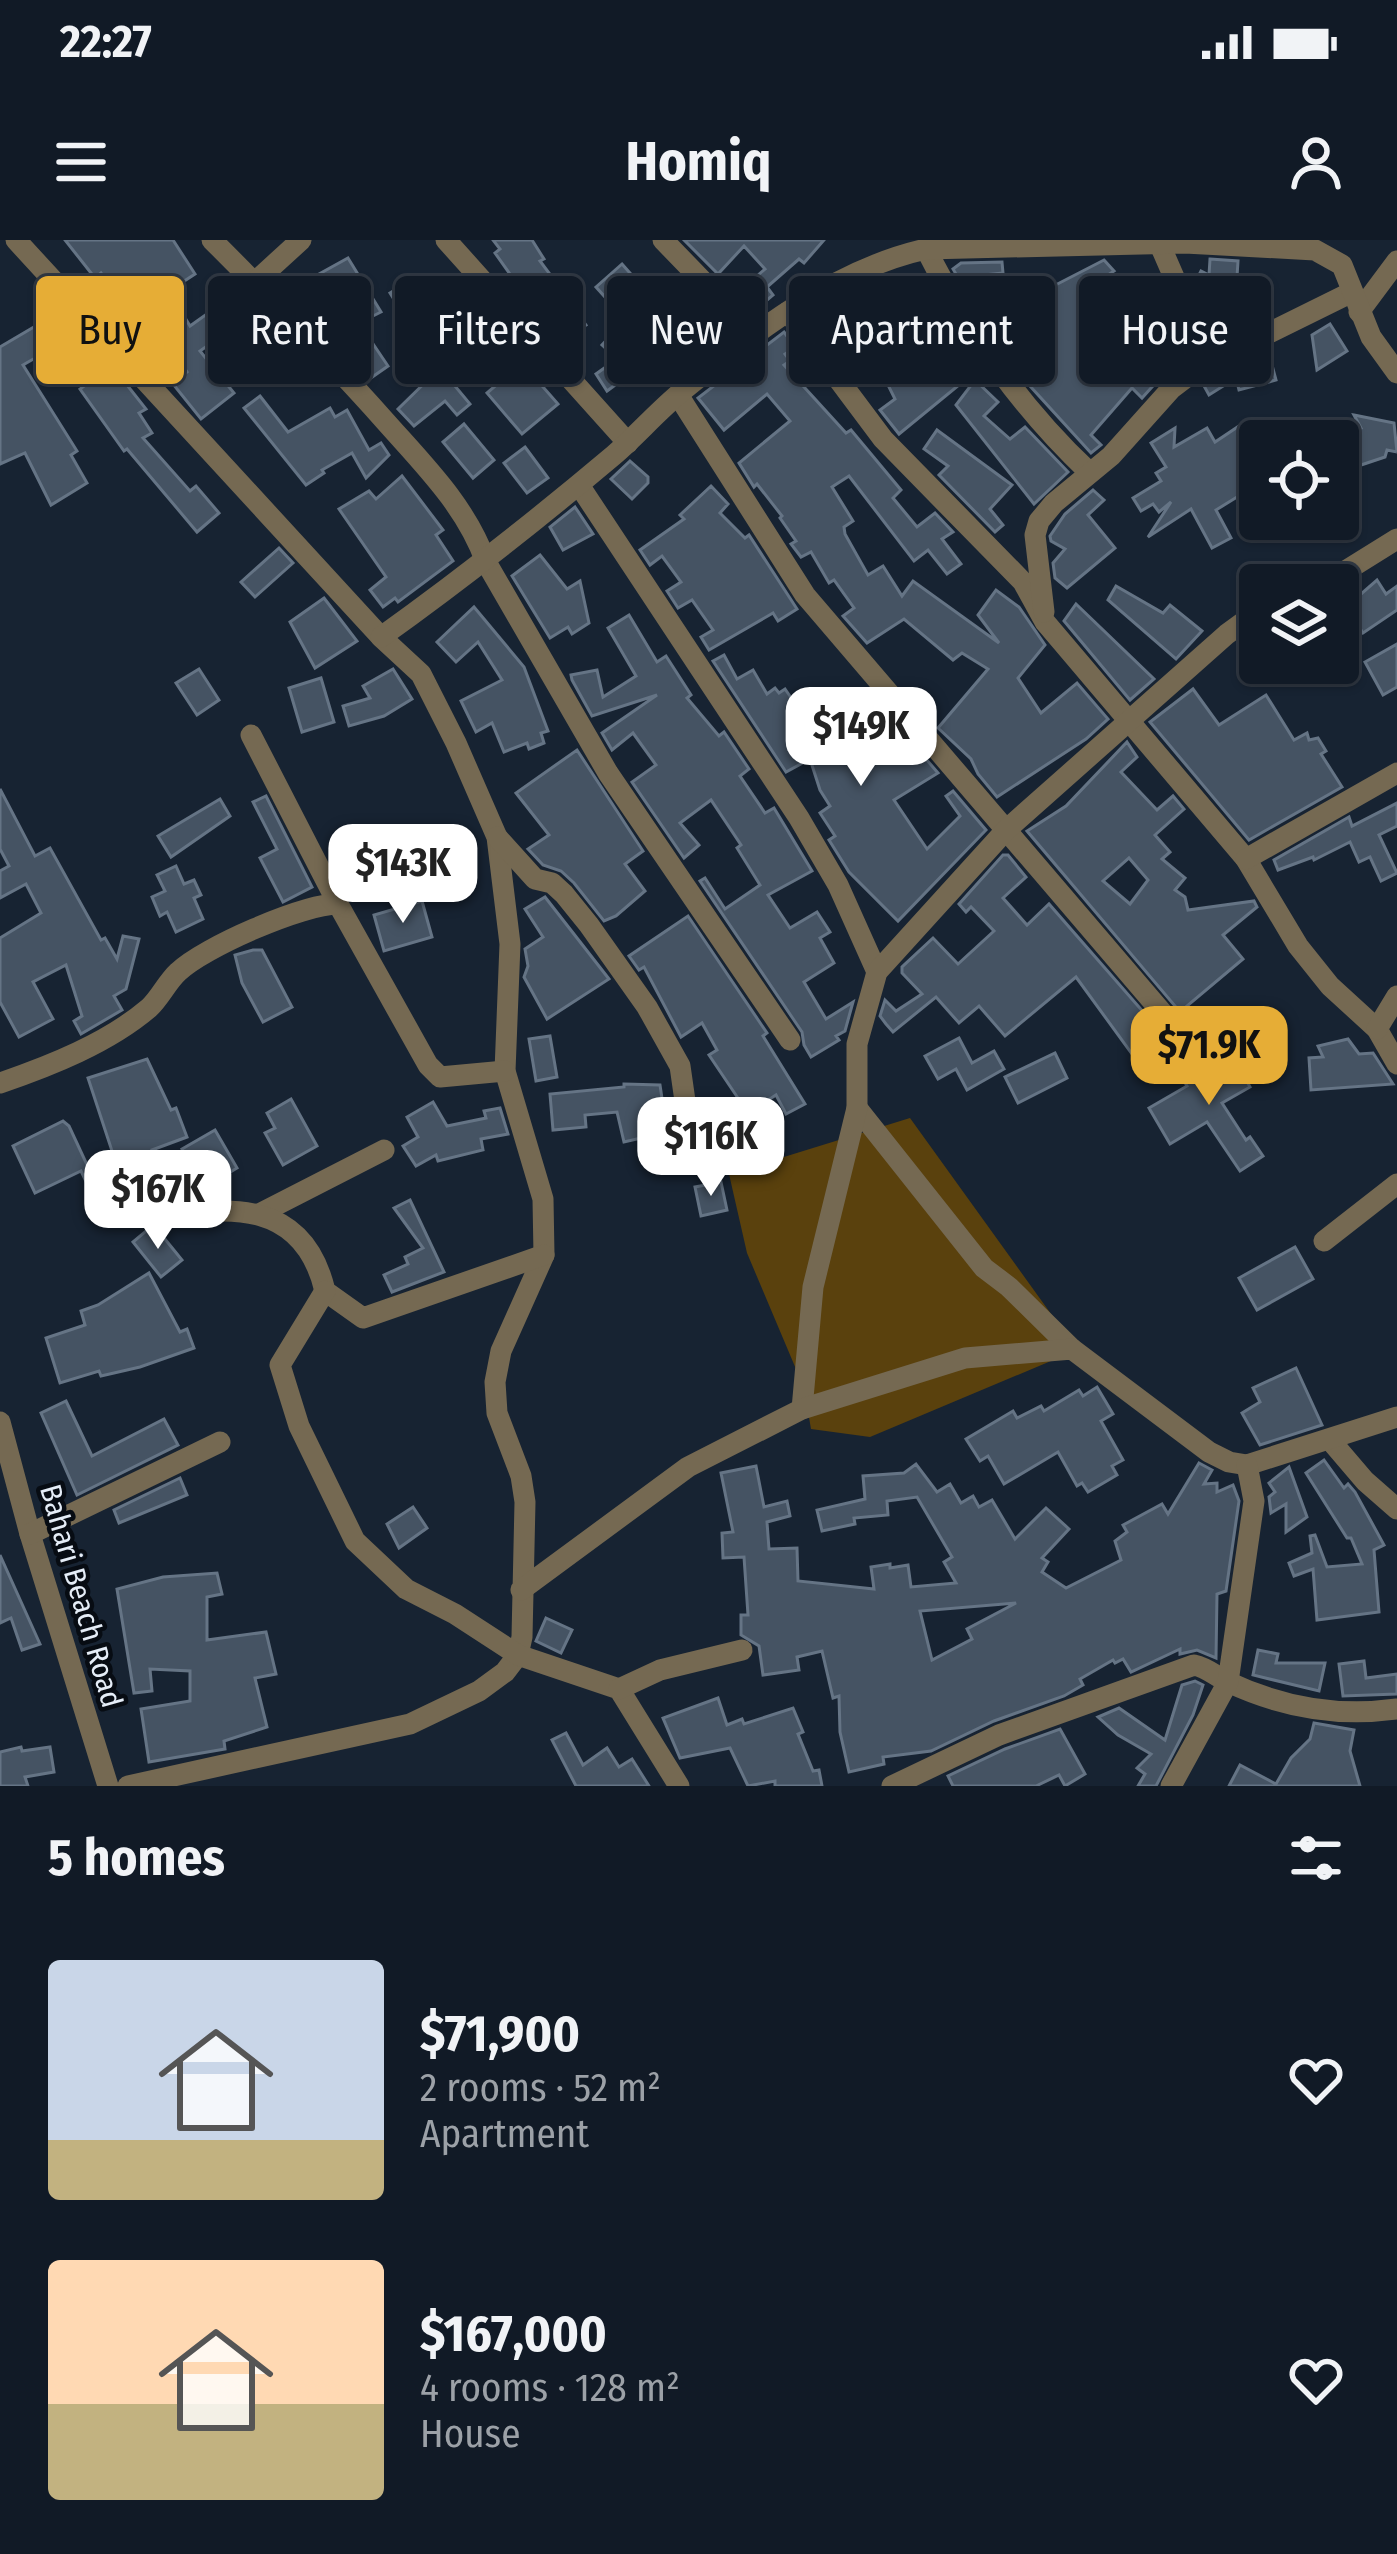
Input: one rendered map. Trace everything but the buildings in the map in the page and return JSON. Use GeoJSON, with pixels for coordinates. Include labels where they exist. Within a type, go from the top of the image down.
{"type":"FeatureCollection","features":[{"type":"Feature","properties":{"kind":"street"},"geometry":{"type":"LineString","coordinates":[[16,240],[381,637],[421,674],[496,837],[510,944],[505,1071],[543,1199],[544,1255],[501,1352],[494,1382],[497,1413],[526,1502],[524,1617],[518,1655],[505,1672],[479,1691],[410,1724],[128,1786]]}},
{"type":"Feature","properties":{"kind":"street"},"geometry":{"type":"LineString","coordinates":[[212,240],[248,276]]}},
{"type":"Feature","properties":{"kind":"street"},"geometry":{"type":"LineString","coordinates":[[261,276],[301,240]]}},
{"type":"Feature","properties":{"kind":"street"},"geometry":{"type":"LineString","coordinates":[[446,240],[628,443]]}},
{"type":"Feature","properties":{"kind":"street"},"geometry":{"type":"LineString","coordinates":[[663,240],[698,276]]}},
{"type":"Feature","properties":{"kind":"street"},"geometry":{"type":"LineString","coordinates":[[765,328],[897,248],[1160,244],[1315,250],[1342,265],[1371,337],[1397,373]]}},
{"type":"Feature","properties":{"kind":"street"},"geometry":{"type":"LineString","coordinates":[[1160,244],[1174,276]]}},
{"type":"Feature","properties":{"kind":"street"},"geometry":{"type":"LineString","coordinates":[[926,249],[958,312],[994,365],[1089,472]]}},
{"type":"Feature","properties":{"kind":"street"},"geometry":{"type":"LineString","coordinates":[[1271,337],[1355,302],[1397,261]]}},
{"type":"Feature","properties":{"kind":"street"},"geometry":{"type":"LineString","coordinates":[[788,312],[883,439],[1023,582],[1046,622],[1246,859],[1312,966],[1377,1029],[1397,1064]]}},
{"type":"Feature","properties":{"kind":"street"},"geometry":{"type":"LineString","coordinates":[[353,384],[446,488],[608,773],[790,1040]]}},
{"type":"Feature","properties":{"kind":"street"},"geometry":{"type":"LineString","coordinates":[[381,637],[486,562],[691,384]]}},
{"type":"Feature","properties":{"kind":"street"},"geometry":{"type":"LineString","coordinates":[[1046,622],[1035,535],[1039,521],[1111,456],[1178,384]]}},
{"type":"Feature","properties":{"kind":"street"},"geometry":{"type":"LineString","coordinates":[[678,394],[805,595],[1166,1017]]}},
{"type":"Feature","properties":{"kind":"street"},"geometry":{"type":"LineString","coordinates":[[579,484],[799,818],[838,885],[878,972]]}},
{"type":"Feature","properties":{"kind":"street"},"geometry":{"type":"LineString","coordinates":[[1357,564],[1397,539]]}},
{"type":"Feature","properties":{"kind":"street"},"geometry":{"type":"LineString","coordinates":[[802,1409],[813,1287],[857,1108],[856,1045],[878,972],[1006,830],[1239,625]]}},
{"type":"Feature","properties":{"kind":"street"},"geometry":{"type":"LineString","coordinates":[[251,735],[428,1065],[440,1077],[505,1071]]}},
{"type":"Feature","properties":{"kind":"street"},"geometry":{"type":"LineString","coordinates":[[1246,859],[1397,772]]}},
{"type":"Feature","properties":{"kind":"street"},"geometry":{"type":"LineString","coordinates":[[496,837],[535,879],[564,894],[590,925],[680,1066],[685,1101]]}},
{"type":"Feature","properties":{"kind":"street"},"geometry":{"type":"LineString","coordinates":[[0,1082],[45,1067],[117,1028],[150,1007],[178,971],[223,941],[319,904],[338,904]]}},
{"type":"Feature","properties":{"kind":"street"},"geometry":{"type":"LineString","coordinates":[[1377,1029],[1397,996]]}},
{"type":"Feature","properties":{"kind":"street"},"geometry":{"type":"LineString","coordinates":[[857,1108],[984,1268],[1072,1349],[1209,1452],[1247,1465],[1397,1417]]}},
{"type":"Feature","properties":{"kind":"street"},"geometry":{"type":"LineString","coordinates":[[261,1213],[385,1150]]}},
{"type":"Feature","properties":{"kind":"street"},"geometry":{"type":"LineString","coordinates":[[1324,1241],[1397,1184]]}},
{"type":"Feature","properties":{"kind":"street"},"geometry":{"type":"LineString","coordinates":[[155,1219],[203,1209],[261,1213],[298,1238],[318,1262],[325,1291],[363,1318],[544,1255]]}},
{"type":"Feature","properties":{"kind":"street"},"geometry":{"type":"LineString","coordinates":[[325,1291],[280,1365],[299,1426],[355,1541],[406,1589],[518,1655],[619,1689],[679,1786]]}},
{"type":"Feature","properties":{"kind":"street"},"geometry":{"type":"LineString","coordinates":[[521,1590],[688,1467],[802,1409],[965,1358],[1072,1349]]}},
{"type":"Feature","properties":{"kind":"street","name":"Bahari Beach Road"},"geometry":{"type":"LineString","coordinates":[[0,1422],[108,1786]]}},
{"type":"Feature","properties":{"kind":"street"},"geometry":{"type":"LineString","coordinates":[[1330,1440],[1397,1509]]}},
{"type":"Feature","properties":{"kind":"street"},"geometry":{"type":"LineString","coordinates":[[30,1534],[220,1442]]}},
{"type":"Feature","properties":{"kind":"street"},"geometry":{"type":"LineString","coordinates":[[1171,1786],[1228,1682],[1254,1501],[1247,1465]]}},
{"type":"Feature","properties":{"kind":"street"},"geometry":{"type":"LineString","coordinates":[[619,1689],[660,1670],[742,1649]]}},
{"type":"Feature","properties":{"kind":"street"},"geometry":{"type":"LineString","coordinates":[[892,1786],[999,1736],[1194,1665],[1228,1682],[1306,1708],[1336,1713],[1397,1708]]}},
{"type":"Feature","properties":{"kind":"shaded area"},"geometry":{"type":"Polygon","coordinates":[[[910,1118],[1077,1350],[870,1437],[811,1429],[804,1388],[747,1253],[729,1174],[910,1118]]]}}]}
